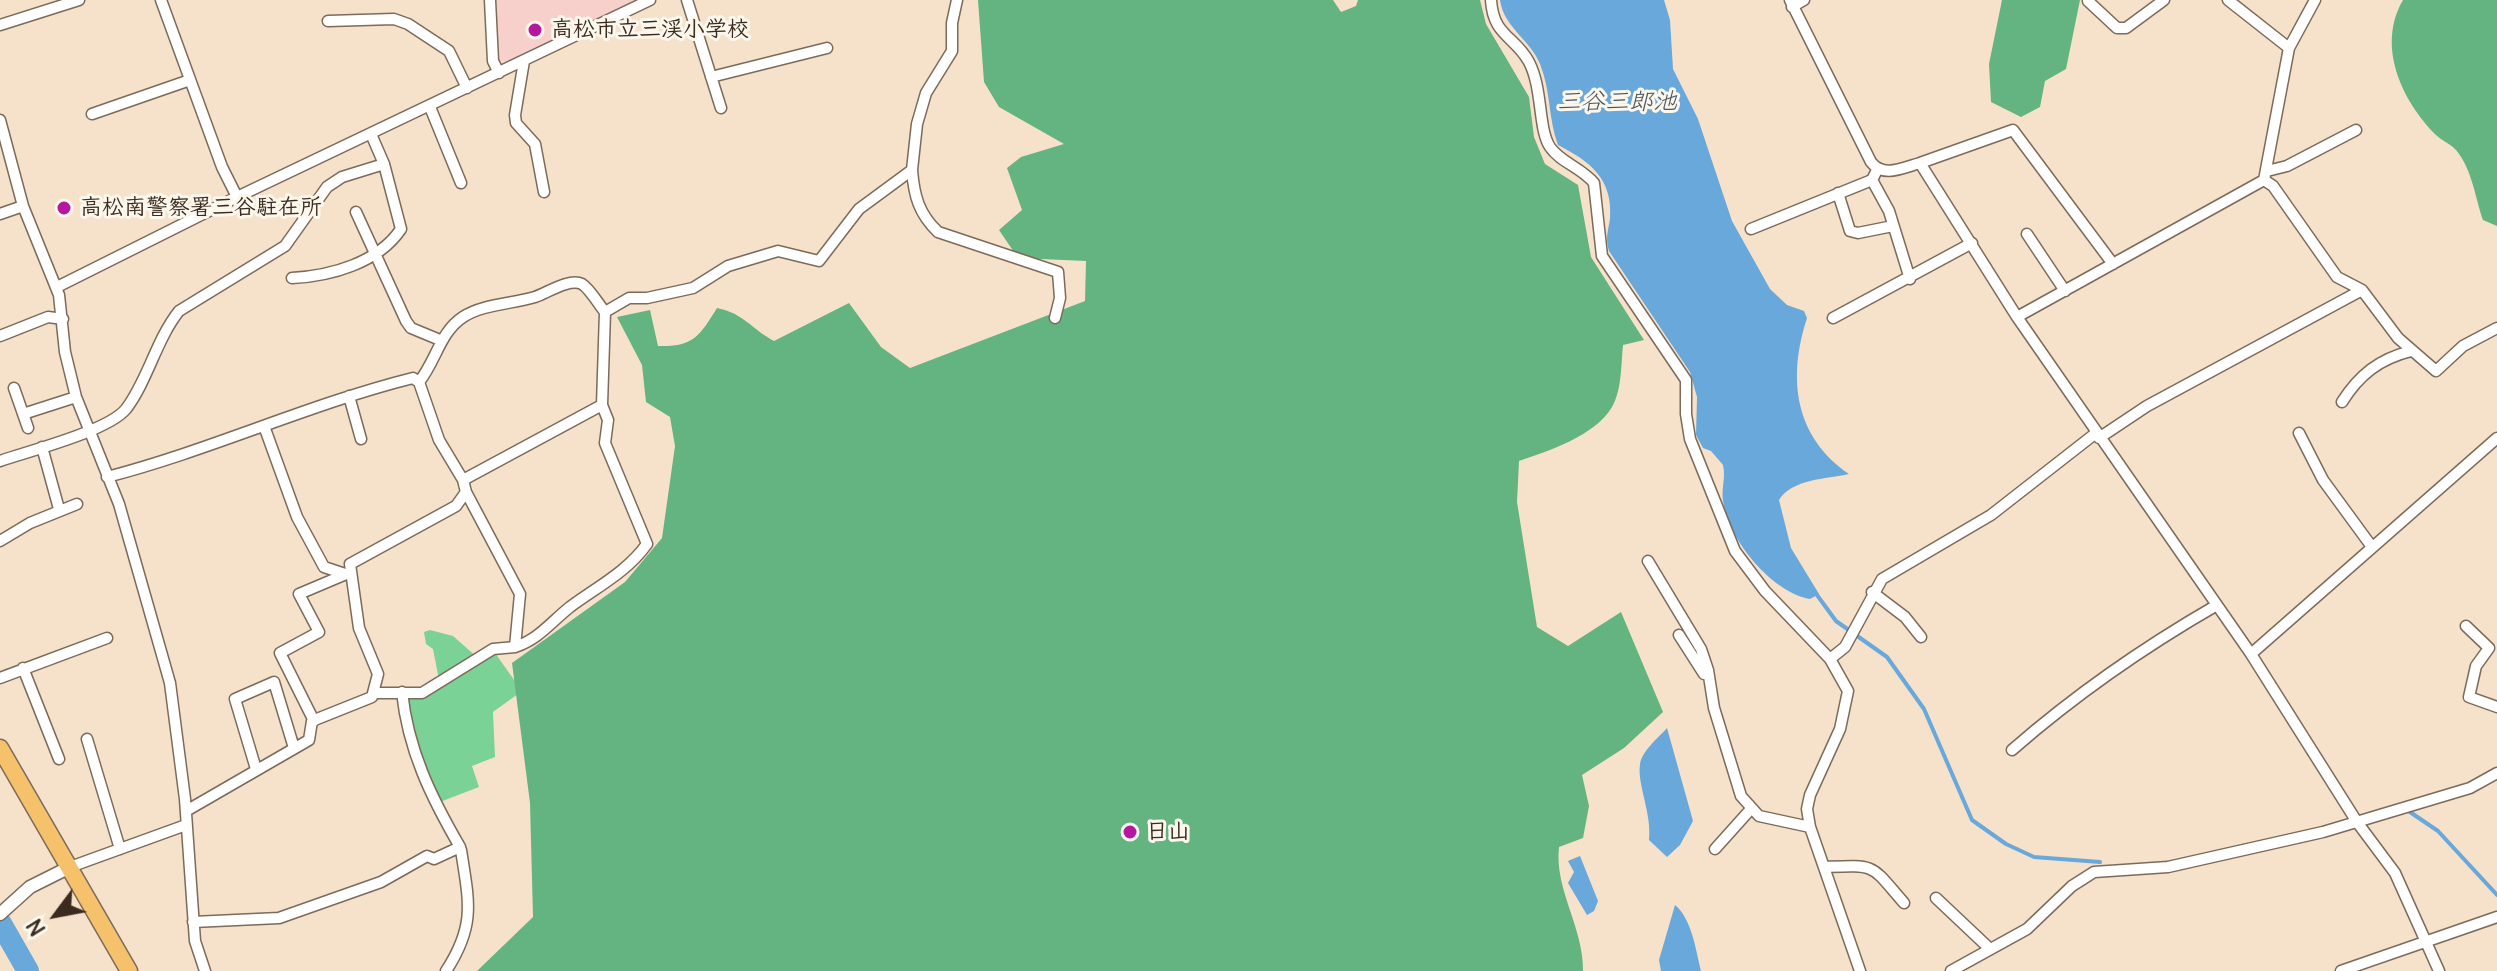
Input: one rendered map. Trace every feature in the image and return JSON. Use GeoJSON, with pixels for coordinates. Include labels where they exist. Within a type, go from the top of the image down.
{"type":"FeatureCollection","features":[{"type":"Feature","properties":{"kind":"main road"},"geometry":{"type":"LineString","coordinates":[[0,748],[129,971]]}},
{"type":"Feature","properties":{"kind":"street"},"geometry":{"type":"LineString","coordinates":[[0,25],[79,0]]}},
{"type":"Feature","properties":{"kind":"street"},"geometry":{"type":"LineString","coordinates":[[161,0],[237,197]]}},
{"type":"Feature","properties":{"kind":"street"},"geometry":{"type":"LineString","coordinates":[[490,0],[493,61],[499,73]]}},
{"type":"Feature","properties":{"kind":"street"},"geometry":{"type":"LineString","coordinates":[[57,287],[237,197],[650,0]]}},
{"type":"Feature","properties":{"kind":"street"},"geometry":{"type":"LineString","coordinates":[[687,0],[721,108]]}},
{"type":"Feature","properties":{"kind":"street"},"geometry":{"type":"LineString","coordinates":[[957,0],[952,23],[952,51],[926,93],[917,124],[912,170],[914,195],[925,219],[938,232],[1058,272],[1060,298],[1055,318]]}},
{"type":"Feature","properties":{"kind":"street"},"geometry":{"type":"LineString","coordinates":[[1491,0],[1498,29],[1528,60],[1542,100],[1543,125],[1550,147],[1587,175],[1598,191],[1602,256],[1686,380],[1690,439],[1735,551],[1765,591],[1830,659],[1848,691],[1847,705],[1807,809],[1810,827],[1860,971]]}},
{"type":"Feature","properties":{"kind":"street"},"geometry":{"type":"LineString","coordinates":[[1804,0],[1791,4],[1874,175],[1910,279]]}},
{"type":"Feature","properties":{"kind":"street"},"geometry":{"type":"LineString","coordinates":[[2088,1],[2117,28],[2126,28],[2164,0]]}},
{"type":"Feature","properties":{"kind":"street"},"geometry":{"type":"LineString","coordinates":[[2228,0],[2289,48]]}},
{"type":"Feature","properties":{"kind":"street"},"geometry":{"type":"LineString","coordinates":[[2315,0],[2289,48],[2266,176],[2337,277],[2362,290],[2411,351],[2436,371],[2463,346],[2497,328]]}},
{"type":"Feature","properties":{"kind":"street"},"geometry":{"type":"LineString","coordinates":[[328,21],[394,19],[408,24],[449,51],[467,88]]}},
{"type":"Feature","properties":{"kind":"street"},"geometry":{"type":"LineString","coordinates":[[711,77],[827,48]]}},
{"type":"Feature","properties":{"kind":"street"},"geometry":{"type":"LineString","coordinates":[[524,61],[516,123],[535,144],[544,192]]}},
{"type":"Feature","properties":{"kind":"street"},"geometry":{"type":"LineString","coordinates":[[92,114],[190,80]]}},
{"type":"Feature","properties":{"kind":"street"},"geometry":{"type":"LineString","coordinates":[[430,107],[461,183]]}},
{"type":"Feature","properties":{"kind":"street"},"geometry":{"type":"LineString","coordinates":[[0,120],[23,206],[57,287],[65,352],[76,397],[119,504],[170,683],[186,811],[193,922],[205,971]]}},
{"type":"Feature","properties":{"kind":"street"},"geometry":{"type":"LineString","coordinates":[[1751,229],[1874,175],[1920,163],[2013,130],[2113,264]]}},
{"type":"Feature","properties":{"kind":"street"},"geometry":{"type":"LineString","coordinates":[[2017,317],[2266,176],[2356,130]]}},
{"type":"Feature","properties":{"kind":"street"},"geometry":{"type":"LineString","coordinates":[[292,278],[325,277],[393,241],[402,222],[371,134]]}},
{"type":"Feature","properties":{"kind":"street"},"geometry":{"type":"LineString","coordinates":[[1920,163],[2017,317],[2251,654],[2357,822],[2395,873],[2439,971]]}},
{"type":"Feature","properties":{"kind":"street"},"geometry":{"type":"LineString","coordinates":[[0,461],[88,431],[124,411],[167,327],[179,311],[285,246],[327,187],[342,177],[384,164]]}},
{"type":"Feature","properties":{"kind":"street"},"geometry":{"type":"LineString","coordinates":[[605,312],[629,298],[647,298],[693,288],[728,266],[778,251],[819,261],[859,209],[912,170]]}},
{"type":"Feature","properties":{"kind":"street"},"geometry":{"type":"LineString","coordinates":[[1838,193],[1850,231],[1858,233],[1893,226]]}},
{"type":"Feature","properties":{"kind":"street"},"geometry":{"type":"LineString","coordinates":[[0,214],[23,206]]}},
{"type":"Feature","properties":{"kind":"street"},"geometry":{"type":"LineString","coordinates":[[356,212],[377,251],[406,321],[411,328],[440,340]]}},
{"type":"Feature","properties":{"kind":"street"},"geometry":{"type":"LineString","coordinates":[[2027,234],[2065,291]]}},
{"type":"Feature","properties":{"kind":"street"},"geometry":{"type":"LineString","coordinates":[[1833,318],[1972,243]]}},
{"type":"Feature","properties":{"kind":"street"},"geometry":{"type":"LineString","coordinates":[[373,693],[422,693],[493,649],[515,647],[535,640],[570,608],[634,562],[647,544],[605,443],[608,420],[602,405],[605,312],[583,284],[573,282],[533,298],[463,317],[440,340],[438,353],[419,382]]}},
{"type":"Feature","properties":{"kind":"street"},"geometry":{"type":"LineString","coordinates":[[1830,659],[1845,647],[1872,592],[1891,573],[1991,515],[2097,436],[2362,290]]}},
{"type":"Feature","properties":{"kind":"street"},"geometry":{"type":"LineString","coordinates":[[0,336],[48,317],[63,319]]}},
{"type":"Feature","properties":{"kind":"street"},"geometry":{"type":"LineString","coordinates":[[2342,402],[2357,378],[2389,356],[2411,351]]}},
{"type":"Feature","properties":{"kind":"street"},"geometry":{"type":"LineString","coordinates":[[107,477],[349,396],[413,378],[419,382],[439,440],[520,594],[515,647]]}},
{"type":"Feature","properties":{"kind":"street"},"geometry":{"type":"LineString","coordinates":[[14,388],[28,428]]}},
{"type":"Feature","properties":{"kind":"street"},"geometry":{"type":"LineString","coordinates":[[349,396],[361,439]]}},
{"type":"Feature","properties":{"kind":"street"},"geometry":{"type":"LineString","coordinates":[[23,414],[76,397]]}},
{"type":"Feature","properties":{"kind":"street"},"geometry":{"type":"LineString","coordinates":[[314,721],[372,697],[378,674],[359,628],[348,573],[350,564],[456,506],[464,486],[602,405]]}},
{"type":"Feature","properties":{"kind":"street"},"geometry":{"type":"LineString","coordinates":[[264,426],[297,517],[324,567],[348,573]]}},
{"type":"Feature","properties":{"kind":"street"},"geometry":{"type":"LineString","coordinates":[[2299,433],[2323,480],[2372,547]]}},
{"type":"Feature","properties":{"kind":"street"},"geometry":{"type":"LineString","coordinates":[[2251,654],[2497,438]]}},
{"type":"Feature","properties":{"kind":"street"},"geometry":{"type":"LineString","coordinates":[[42,447],[59,509]]}},
{"type":"Feature","properties":{"kind":"street"},"geometry":{"type":"LineString","coordinates":[[0,541],[59,509],[77,504]]}},
{"type":"Feature","properties":{"kind":"street"},"geometry":{"type":"LineString","coordinates":[[1648,561],[1701,649],[1708,670],[1708,687]]}},
{"type":"Feature","properties":{"kind":"street"},"geometry":{"type":"LineString","coordinates":[[186,811],[309,740],[314,721],[280,653],[319,632],[299,594],[348,573]]}},
{"type":"Feature","properties":{"kind":"street"},"geometry":{"type":"LineString","coordinates":[[1872,592],[1905,617],[1921,637]]}},
{"type":"Feature","properties":{"kind":"street"},"geometry":{"type":"LineString","coordinates":[[2012,750],[2065,703],[2095,686],[2149,644],[2217,605]]}},
{"type":"Feature","properties":{"kind":"street"},"geometry":{"type":"LineString","coordinates":[[2466,626],[2489,648],[2476,666],[2469,697],[2497,707]]}},
{"type":"Feature","properties":{"kind":"street"},"geometry":{"type":"LineString","coordinates":[[1679,635],[1703,671],[1741,796],[1750,810],[1759,816],[1810,827]]}},
{"type":"Feature","properties":{"kind":"street"},"geometry":{"type":"LineString","coordinates":[[0,678],[107,638]]}},
{"type":"Feature","properties":{"kind":"street"},"geometry":{"type":"LineString","coordinates":[[23,668],[59,759]]}},
{"type":"Feature","properties":{"kind":"street"},"geometry":{"type":"LineString","coordinates":[[256,769],[235,699],[274,682],[294,748]]}},
{"type":"Feature","properties":{"kind":"street"},"geometry":{"type":"LineString","coordinates":[[193,922],[279,918],[381,882],[427,856],[434,859],[460,847],[420,770],[408,731],[402,692]]}},
{"type":"Feature","properties":{"kind":"street"},"geometry":{"type":"LineString","coordinates":[[87,739],[120,849]]}},
{"type":"Feature","properties":{"kind":"street"},"geometry":{"type":"LineString","coordinates":[[1951,971],[2027,929],[2072,886],[2094,872],[2168,867],[2357,822],[2470,788],[2497,773]]}},
{"type":"Feature","properties":{"kind":"street"},"geometry":{"type":"LineString","coordinates":[[1715,849],[1750,810]]}},
{"type":"Feature","properties":{"kind":"street"},"geometry":{"type":"LineString","coordinates":[[2,911],[30,887],[70,867],[186,825]]}},
{"type":"Feature","properties":{"kind":"street"},"geometry":{"type":"LineString","coordinates":[[446,971],[463,945],[468,927],[461,850]]}},
{"type":"Feature","properties":{"kind":"street"},"geometry":{"type":"LineString","coordinates":[[1825,867],[1867,865],[1877,869],[1904,903]]}},
{"type":"Feature","properties":{"kind":"street"},"geometry":{"type":"LineString","coordinates":[[1936,898],[1989,948]]}},
{"type":"Feature","properties":{"kind":"street"},"geometry":{"type":"LineString","coordinates":[[2341,971],[2497,917]]}},
{"type":"Feature","properties":{"kind":"shaded area","name":"高松市立三渓小学校"},"geometry":{"type":"Polygon","coordinates":[[[494,0],[637,0],[512,61],[496,61],[494,0]]]}},
{"type":"Feature","properties":{"kind":"green space"},"geometry":{"type":"Polygon","coordinates":[[[978,0],[1333,0],[1341,12],[1356,6],[1358,0],[1480,0],[1486,24],[1529,97],[1534,137],[1545,164],[1578,185],[1591,257],[1644,340],[1623,345],[1618,393],[1604,417],[1570,441],[1519,461],[1517,502],[1537,627],[1568,646],[1621,612],[1663,712],[1624,748],[1582,775],[1589,806],[1583,838],[1559,847],[1561,878],[1579,939],[1583,971],[477,971],[533,917],[530,803],[512,663],[625,582],[662,538],[675,446],[670,417],[646,402],[642,365],[617,317],[650,310],[658,346],[670,346],[694,338],[717,308],[741,318],[774,341],[849,303],[881,347],[910,368],[1085,301],[1086,261],[1018,258],[999,230],[1022,210],[1007,168],[1021,157],[1064,144],[999,107],[984,82],[978,0]]]}},
{"type":"Feature","properties":{"kind":"green space"},"geometry":{"type":"Polygon","coordinates":[[[2002,0],[2080,0],[2066,69],[2045,81],[2040,107],[2021,117],[1991,102],[1989,64],[2002,0]]]}},
{"type":"Feature","properties":{"kind":"green space"},"geometry":{"type":"Polygon","coordinates":[[[2403,0],[2497,0],[2497,226],[2483,220],[2461,158],[2424,121],[2403,89],[2393,54],[2392,36],[2403,0]]]}},
{"type":"Feature","properties":{"kind":"green space"},"geometry":{"type":"Polygon","coordinates":[[[430,630],[453,636],[478,658],[495,653],[522,691],[493,712],[495,757],[472,766],[479,787],[440,802],[418,750],[409,710],[409,696],[440,685],[433,649],[426,644],[424,632],[430,630]]]}},
{"type":"Feature","properties":{"kind":"water","name":"三谷三郎池"},"geometry":{"type":"Polygon","coordinates":[[[1500,0],[1664,0],[1670,20],[1673,69],[1698,119],[1732,221],[1770,289],[1787,305],[1804,311],[1807,318],[1801,341],[1797,384],[1807,424],[1817,443],[1849,474],[1801,484],[1779,500],[1791,548],[1819,594],[1810,599],[1781,586],[1767,575],[1743,548],[1734,532],[1723,501],[1723,465],[1711,451],[1703,448],[1696,435],[1697,397],[1690,372],[1609,251],[1610,205],[1604,182],[1590,165],[1558,145],[1540,64],[1502,10],[1500,0]]]}},
{"type":"Feature","properties":{"kind":"water"},"geometry":{"type":"Polygon","coordinates":[[[1667,728],[1693,821],[1680,845],[1667,857],[1649,840],[1640,764],[1644,754],[1667,728]]]}},
{"type":"Feature","properties":{"kind":"water"},"geometry":{"type":"Polygon","coordinates":[[[1580,856],[1598,901],[1594,911],[1587,915],[1568,883],[1574,872],[1568,861],[1580,856]]]}},
{"type":"Feature","properties":{"kind":"water"},"geometry":{"type":"Polygon","coordinates":[[[1675,905],[1686,918],[1701,971],[1661,971],[1659,960],[1675,905]]]}},
{"type":"Feature","properties":{"kind":"waterway"},"geometry":{"type":"LineString","coordinates":[[1817,595],[1836,621],[1887,657],[1924,709],[1972,820],[2006,844],[2034,857],[2100,862]]}},
{"type":"Feature","properties":{"kind":"waterway"},"geometry":{"type":"LineString","coordinates":[[2407,810],[2438,831],[2497,895]]}},
{"type":"Feature","properties":{"kind":"waterway"},"geometry":{"type":"LineString","coordinates":[[0,922],[28,971]]}},
{"type":"Feature","properties":{"kind":"place","name":"高松市立三渓小学校"},"geometry":{"type":"Point","coordinates":[535,30]}},
{"type":"Feature","properties":{"kind":"place","name":"高松南警察署三谷駐在所"},"geometry":{"type":"Point","coordinates":[64,208]}},
{"type":"Feature","properties":{"kind":"place","name":"日山"},"geometry":{"type":"Point","coordinates":[1130,832]}}]}
